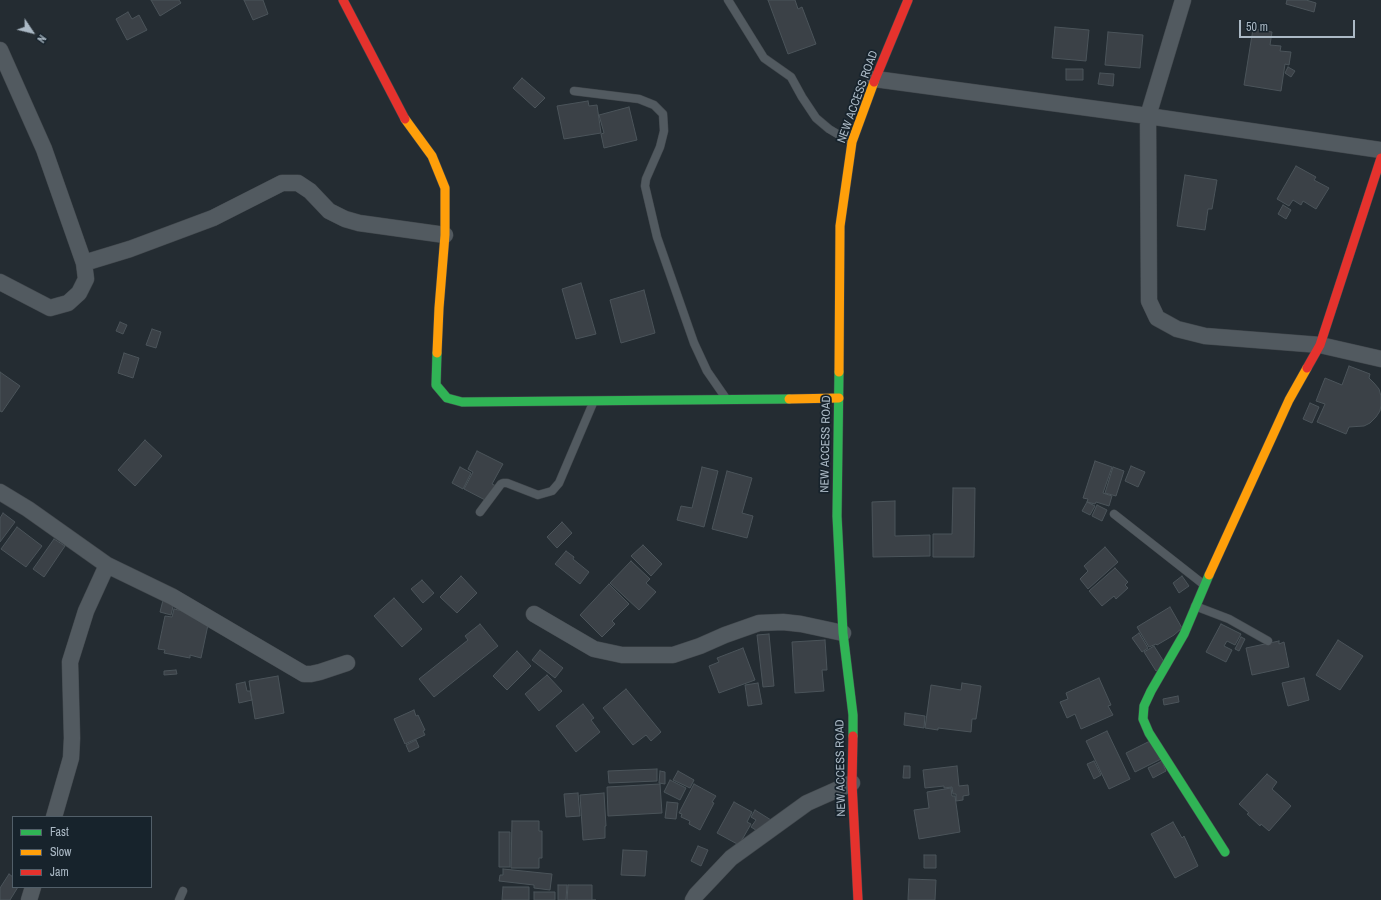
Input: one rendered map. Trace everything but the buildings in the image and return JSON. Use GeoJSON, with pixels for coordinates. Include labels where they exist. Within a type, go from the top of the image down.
{"type":"FeatureCollection","features":[{"type":"Feature","properties":{"kind":"street"},"geometry":{"type":"LineString","coordinates":[[343,0],[407,123],[432,156],[445,188],[445,235],[439,308],[436,385],[447,398],[462,402],[839,398]]}},
{"type":"Feature","properties":{"kind":"street","name":"NEW ACCESS ROAD"},"geometry":{"type":"LineString","coordinates":[[858,900],[852,783],[853,715],[843,632],[836,516],[839,398],[840,226],[852,142],[875,79],[908,0]]}},
{"type":"Feature","properties":{"kind":"street"},"geometry":{"type":"LineString","coordinates":[[1183,0],[1148,116],[1149,301],[1157,318],[1177,329],[1205,336],[1320,345],[1381,359]]}},
{"type":"Feature","properties":{"kind":"street"},"geometry":{"type":"LineString","coordinates":[[0,50],[44,150],[84,262],[86,279],[79,293],[68,303],[50,308],[0,282]]}},
{"type":"Feature","properties":{"kind":"street"},"geometry":{"type":"LineString","coordinates":[[875,79],[1148,116],[1381,150]]}},
{"type":"Feature","properties":{"kind":"street"},"geometry":{"type":"LineString","coordinates":[[1225,852],[1149,733],[1143,719],[1144,706],[1184,634],[1204,585],[1289,400],[1320,345],[1381,158]]}},
{"type":"Feature","properties":{"kind":"street"},"geometry":{"type":"LineString","coordinates":[[84,262],[130,249],[213,218],[282,182],[298,183],[310,191],[329,211],[345,219],[359,223],[445,235]]}},
{"type":"Feature","properties":{"kind":"street"},"geometry":{"type":"LineString","coordinates":[[0,492],[28,509],[107,565],[173,597],[304,674],[320,672],[347,663]]}},
{"type":"Feature","properties":{"kind":"street"},"geometry":{"type":"LineString","coordinates":[[54,816],[71,758],[72,738],[70,662],[86,611],[107,565]]}},
{"type":"Feature","properties":{"kind":"street"},"geometry":{"type":"LineString","coordinates":[[534,614],[594,650],[622,655],[673,655],[759,623],[782,622],[801,624],[843,632]]}},
{"type":"Feature","properties":{"kind":"street"},"geometry":{"type":"LineString","coordinates":[[693,900],[696,895],[732,858],[806,803],[852,783]]}},
{"type":"Feature","properties":{"kind":"street"},"geometry":{"type":"LineString","coordinates":[[29,900],[33,888]]}},
{"type":"Feature","properties":{"kind":"lane"},"geometry":{"type":"LineString","coordinates":[[728,0],[764,58],[791,77],[816,118],[830,129],[852,142]]}},
{"type":"Feature","properties":{"kind":"lane"},"geometry":{"type":"LineString","coordinates":[[574,91],[639,99],[654,105],[663,114],[664,131],[660,147],[646,178],[645,186],[657,237],[694,343],[707,371],[727,399]]}},
{"type":"Feature","properties":{"kind":"lane"},"geometry":{"type":"LineString","coordinates":[[480,512],[503,483],[507,483],[538,495],[552,491],[559,483],[594,400]]}},
{"type":"Feature","properties":{"kind":"lane"},"geometry":{"type":"LineString","coordinates":[[1114,514],[1204,585]]}},
{"type":"Feature","properties":{"kind":"lane"},"geometry":{"type":"LineString","coordinates":[[1196,606],[1229,619],[1268,641]]}},
{"type":"Feature","properties":{"kind":"lane"},"geometry":{"type":"LineString","coordinates":[[179,900],[183,891]]}},
{"type":"Feature","properties":{"kind":"traffic: fast"},"geometry":{"type":"LineString","coordinates":[[437,353],[436,385],[447,398],[462,402],[789,399]]}},
{"type":"Feature","properties":{"kind":"traffic: fast"},"geometry":{"type":"LineString","coordinates":[[839,372],[837,516],[843,633],[853,715],[853,736]]}},
{"type":"Feature","properties":{"kind":"traffic: fast"},"geometry":{"type":"LineString","coordinates":[[1209,575],[1184,634],[1144,706],[1143,719],[1149,733],[1225,852]]}},
{"type":"Feature","properties":{"kind":"traffic: slow"},"geometry":{"type":"LineString","coordinates":[[839,372],[840,226],[852,142],[874,82]]}},
{"type":"Feature","properties":{"kind":"traffic: slow"},"geometry":{"type":"LineString","coordinates":[[405,119],[432,156],[445,188],[445,235],[437,353]]}},
{"type":"Feature","properties":{"kind":"traffic: slow"},"geometry":{"type":"LineString","coordinates":[[1209,575],[1289,400],[1307,368]]}},
{"type":"Feature","properties":{"kind":"traffic: slow"},"geometry":{"type":"LineString","coordinates":[[789,399],[839,398]]}},
{"type":"Feature","properties":{"kind":"traffic: jam"},"geometry":{"type":"LineString","coordinates":[[343,0],[405,119]]}},
{"type":"Feature","properties":{"kind":"traffic: jam"},"geometry":{"type":"LineString","coordinates":[[874,82],[908,0]]}},
{"type":"Feature","properties":{"kind":"traffic: jam"},"geometry":{"type":"LineString","coordinates":[[1307,368],[1320,345],[1381,158]]}},
{"type":"Feature","properties":{"kind":"traffic: jam"},"geometry":{"type":"LineString","coordinates":[[853,736],[852,783],[858,900]]}}]}
